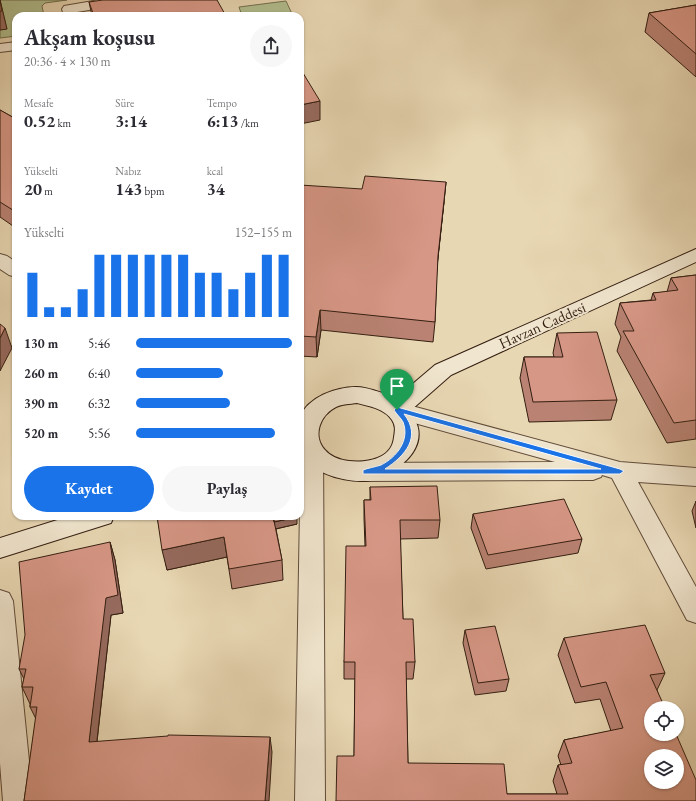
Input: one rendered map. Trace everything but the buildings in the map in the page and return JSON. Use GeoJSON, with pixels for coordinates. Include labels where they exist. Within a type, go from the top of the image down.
{"type":"FeatureCollection","features":[{"type":"Feature","properties":{"kind":"street"},"geometry":{"type":"LineString","coordinates":[[69,12],[68,9],[125,0]]}},
{"type":"Feature","properties":{"kind":"street"},"geometry":{"type":"LineString","coordinates":[[0,48],[12,46]]}},
{"type":"Feature","properties":{"kind":"street","name":"Havzan Caddesi"},"geometry":{"type":"LineString","coordinates":[[397,410],[443,370],[696,255]]}},
{"type":"Feature","properties":{"kind":"street"},"geometry":{"type":"LineString","coordinates":[[0,260],[12,268]]}},
{"type":"Feature","properties":{"kind":"street"},"geometry":{"type":"LineString","coordinates":[[310,801],[304,441],[309,420],[316,410],[328,402],[341,397],[357,395],[372,397],[385,402],[397,410],[406,421],[408,434],[405,447],[396,458],[382,467],[365,472]]}},
{"type":"Feature","properties":{"kind":"street"},"geometry":{"type":"LineString","coordinates":[[397,410],[620,471],[696,612]]}},
{"type":"Feature","properties":{"kind":"street"},"geometry":{"type":"LineString","coordinates":[[304,441],[317,457],[330,466],[347,471],[620,471],[696,477]]}},
{"type":"Feature","properties":{"kind":"street"},"geometry":{"type":"LineString","coordinates":[[0,548],[89,520]]}},
{"type":"Feature","properties":{"kind":"street"},"geometry":{"type":"LineString","coordinates":[[0,601],[18,801]]}},
{"type":"Feature","properties":{"kind":"green space"},"geometry":{"type":"Polygon","coordinates":[[[0,0],[67,0],[45,3],[42,6],[43,12],[12,12],[12,36],[0,38],[0,30],[7,29],[0,0]]]}},
{"type":"Feature","properties":{"kind":"green space"},"geometry":{"type":"Polygon","coordinates":[[[286,1],[291,12],[241,12],[239,7],[286,1]]]}},
{"type":"Feature","properties":{"kind":"route"},"geometry":{"type":"LineString","coordinates":[[397,410],[620,471],[365,472],[382,467],[396,458],[405,447],[408,434],[406,421],[397,410]]}}]}
